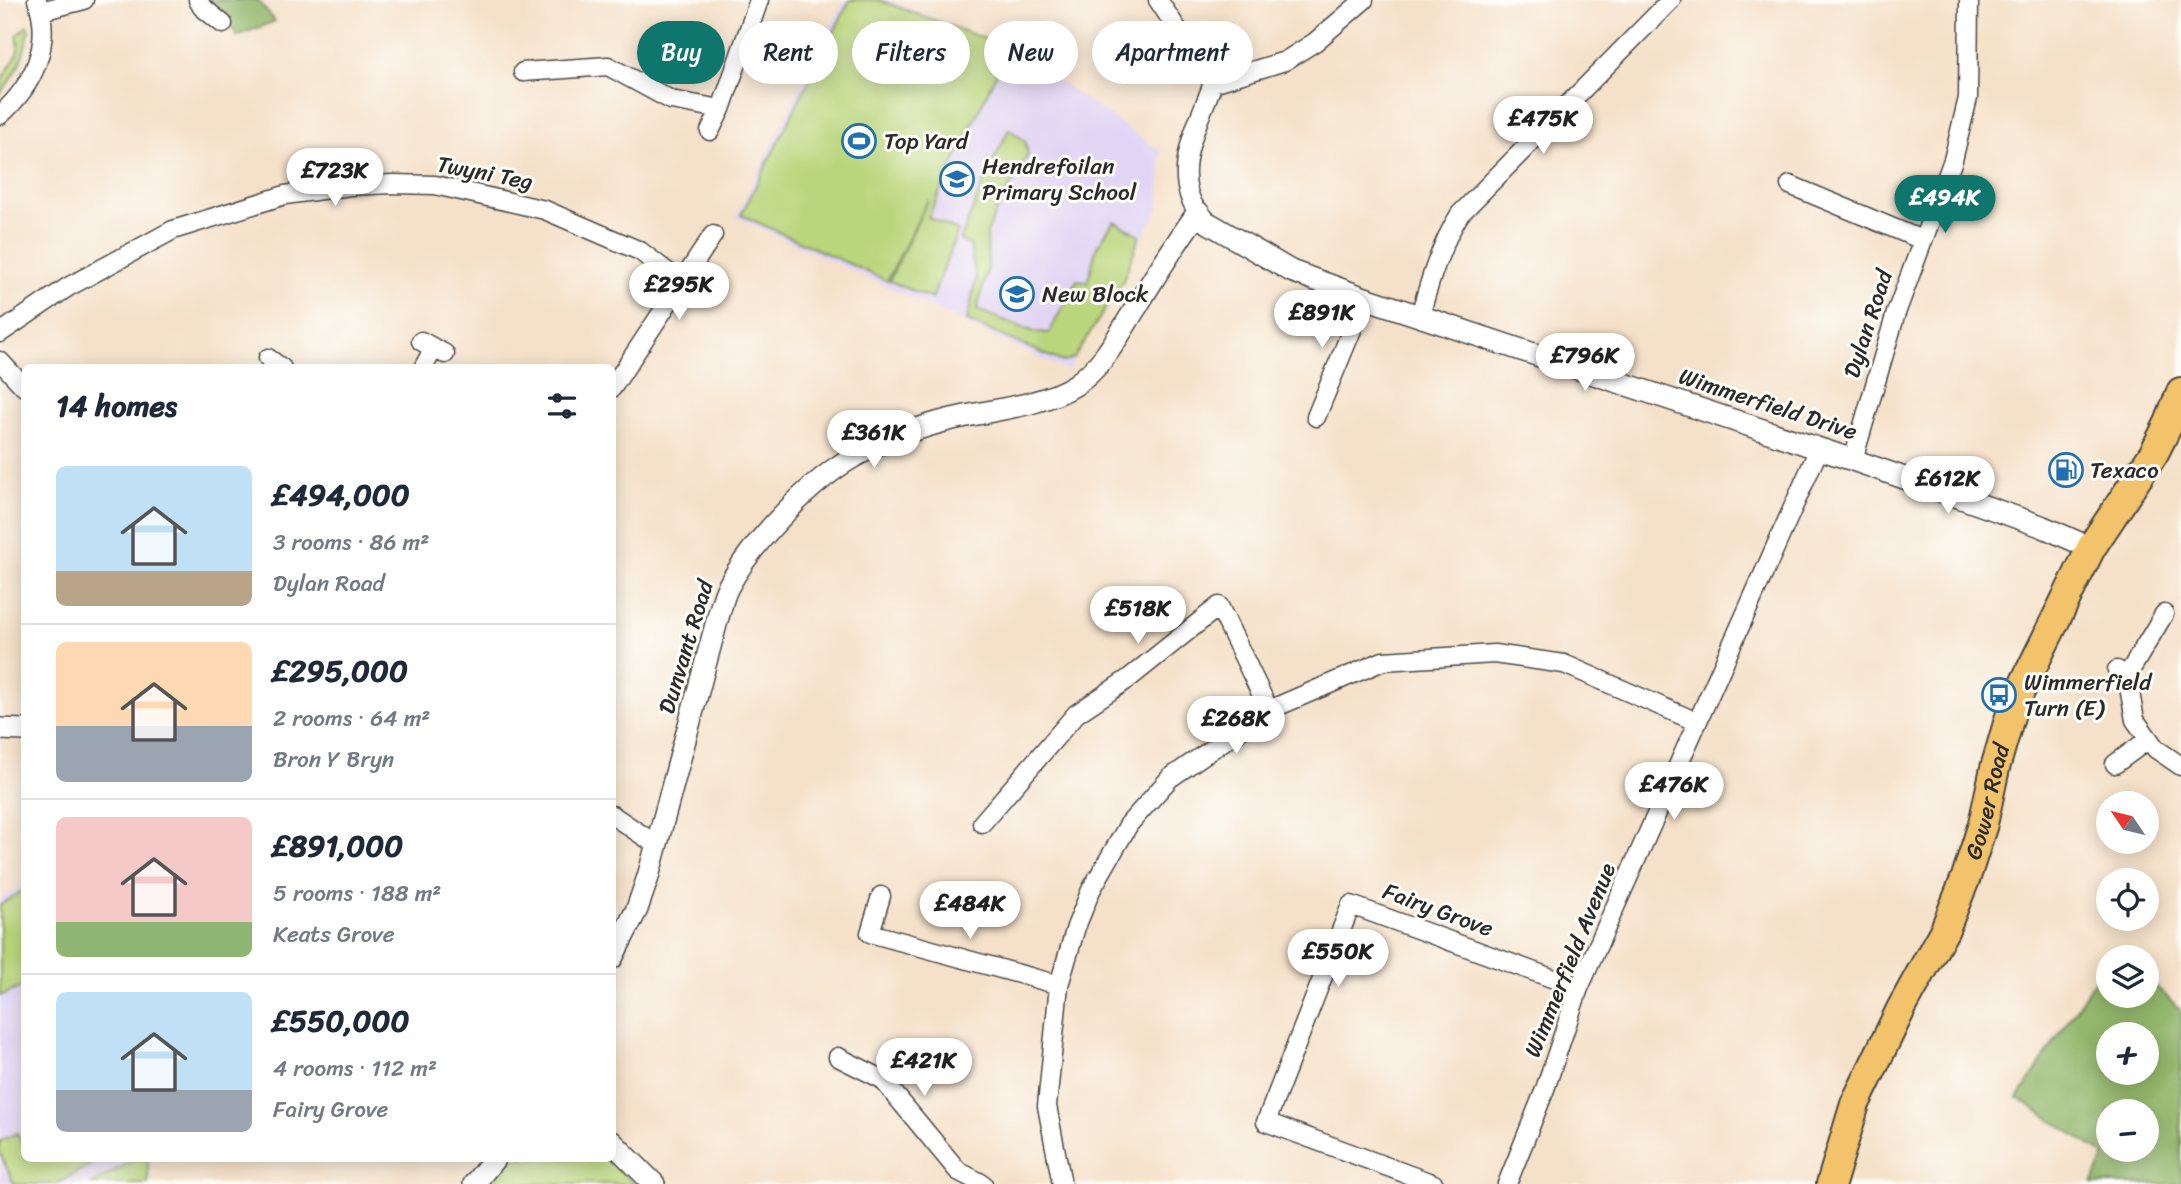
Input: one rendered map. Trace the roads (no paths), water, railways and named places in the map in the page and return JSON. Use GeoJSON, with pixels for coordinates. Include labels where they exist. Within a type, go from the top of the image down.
{"type":"FeatureCollection","features":[{"type":"Feature","properties":{"kind":"main road","name":"Gower Road"},"geometry":{"type":"LineString","coordinates":[[1831,1184],[1855,1104],[1901,1009],[1945,929],[1966,877],[1983,824],[1995,768],[2013,706],[2091,548],[2154,453],[2181,392]]}},
{"type":"Feature","properties":{"kind":"street"},"geometry":{"type":"LineString","coordinates":[[0,115],[18,99],[34,71],[43,42],[39,6],[84,0]]}},
{"type":"Feature","properties":{"kind":"street"},"geometry":{"type":"LineString","coordinates":[[198,0],[202,7],[223,24]]}},
{"type":"Feature","properties":{"kind":"street"},"geometry":{"type":"LineString","coordinates":[[710,131],[721,109],[759,0]]}},
{"type":"Feature","properties":{"kind":"street"},"geometry":{"type":"LineString","coordinates":[[1158,0],[1172,21]]}},
{"type":"Feature","properties":{"kind":"street"},"geometry":{"type":"LineString","coordinates":[[1253,71],[1285,61],[1315,42],[1364,0]]}},
{"type":"Feature","properties":{"kind":"street"},"geometry":{"type":"LineString","coordinates":[[1420,316],[1433,270],[1448,232],[1460,214],[1671,0]]}},
{"type":"Feature","properties":{"kind":"street","name":"Dylan Road"},"geometry":{"type":"LineString","coordinates":[[1853,460],[1896,313],[1953,160],[1968,98],[1969,0]]}},
{"type":"Feature","properties":{"kind":"street"},"geometry":{"type":"LineString","coordinates":[[523,72],[608,66],[671,100],[721,109]]}},
{"type":"Feature","properties":{"kind":"street"},"geometry":{"type":"LineString","coordinates":[[1198,212],[1186,191],[1186,161],[1213,84]]}},
{"type":"Feature","properties":{"kind":"street","name":"Twyni Teg"},"geometry":{"type":"LineString","coordinates":[[0,333],[68,287],[173,230],[285,195],[350,186],[435,185],[545,209],[640,251],[682,283]]}},
{"type":"Feature","properties":{"kind":"street"},"geometry":{"type":"LineString","coordinates":[[1790,186],[1922,240]]}},
{"type":"Feature","properties":{"kind":"street","name":"Wimmerfield Drive"},"geometry":{"type":"LineString","coordinates":[[1198,212],[1205,221],[1291,271],[1853,460],[2041,526],[2091,548]]}},
{"type":"Feature","properties":{"kind":"street","name":"Dunvant Road"},"geometry":{"type":"LineString","coordinates":[[616,950],[637,909],[657,845],[728,588],[773,528],[800,498],[831,471],[858,454],[930,426],[1045,397],[1072,387],[1088,375],[1106,355],[1198,212]]}},
{"type":"Feature","properties":{"kind":"street"},"geometry":{"type":"LineString","coordinates":[[616,382],[713,234]]}},
{"type":"Feature","properties":{"kind":"street"},"geometry":{"type":"LineString","coordinates":[[1316,416],[1365,298]]}},
{"type":"Feature","properties":{"kind":"street"},"geometry":{"type":"LineString","coordinates":[[425,364],[434,348]]}},
{"type":"Feature","properties":{"kind":"street"},"geometry":{"type":"LineString","coordinates":[[0,361],[21,384]]}},
{"type":"Feature","properties":{"kind":"street","name":"Wimmerfield Avenue"},"geometry":{"type":"LineString","coordinates":[[1507,1184],[1544,1092],[1580,988],[1819,449]]}},
{"type":"Feature","properties":{"kind":"street"},"geometry":{"type":"LineString","coordinates":[[982,823],[1076,714],[1128,679],[1219,606],[1269,710]]}},
{"type":"Feature","properties":{"kind":"street"},"geometry":{"type":"LineString","coordinates":[[2164,614],[2122,673],[2136,720],[2156,749],[2181,766]]}},
{"type":"Feature","properties":{"kind":"street"},"geometry":{"type":"LineString","coordinates":[[1062,1184],[1047,1107],[1059,985],[1076,927],[1091,890],[1129,824],[1170,778],[1269,710],[1383,661],[1494,654],[1564,664],[1697,722]]}},
{"type":"Feature","properties":{"kind":"street"},"geometry":{"type":"LineString","coordinates":[[0,729],[21,730]]}},
{"type":"Feature","properties":{"kind":"street"},"geometry":{"type":"LineString","coordinates":[[2115,764],[2149,739]]}},
{"type":"Feature","properties":{"kind":"street"},"geometry":{"type":"LineString","coordinates":[[616,818],[657,845]]}},
{"type":"Feature","properties":{"kind":"street"},"geometry":{"type":"LineString","coordinates":[[881,896],[870,933],[1059,985]]}},
{"type":"Feature","properties":{"kind":"street","name":"Fairy Grove"},"geometry":{"type":"LineString","coordinates":[[1434,1184],[1266,1122],[1351,905],[1580,988]]}},
{"type":"Feature","properties":{"kind":"street"},"geometry":{"type":"LineString","coordinates":[[838,1057],[882,1079],[958,1171],[984,1184]]}},
{"type":"Feature","properties":{"kind":"street"},"geometry":{"type":"LineString","coordinates":[[616,1146],[654,1184]]}},
{"type":"Feature","properties":{"kind":"street"},"geometry":{"type":"LineString","coordinates":[[474,1184],[492,1162]]}},
{"type":"Feature","properties":{"kind":"place","name":"Top Yard"},"geometry":{"type":"Point","coordinates":[859,141]}},
{"type":"Feature","properties":{"kind":"place","name":"Hendrefoilan Primary School"},"geometry":{"type":"Point","coordinates":[957,179]}},
{"type":"Feature","properties":{"kind":"place","name":"New Block"},"geometry":{"type":"Point","coordinates":[1017,294]}},
{"type":"Feature","properties":{"kind":"place","name":"Texaco"},"geometry":{"type":"Point","coordinates":[2066,470]}},
{"type":"Feature","properties":{"kind":"place","name":"Wimmerfield Turn (E)"},"geometry":{"type":"Point","coordinates":[1999,695]}}]}
